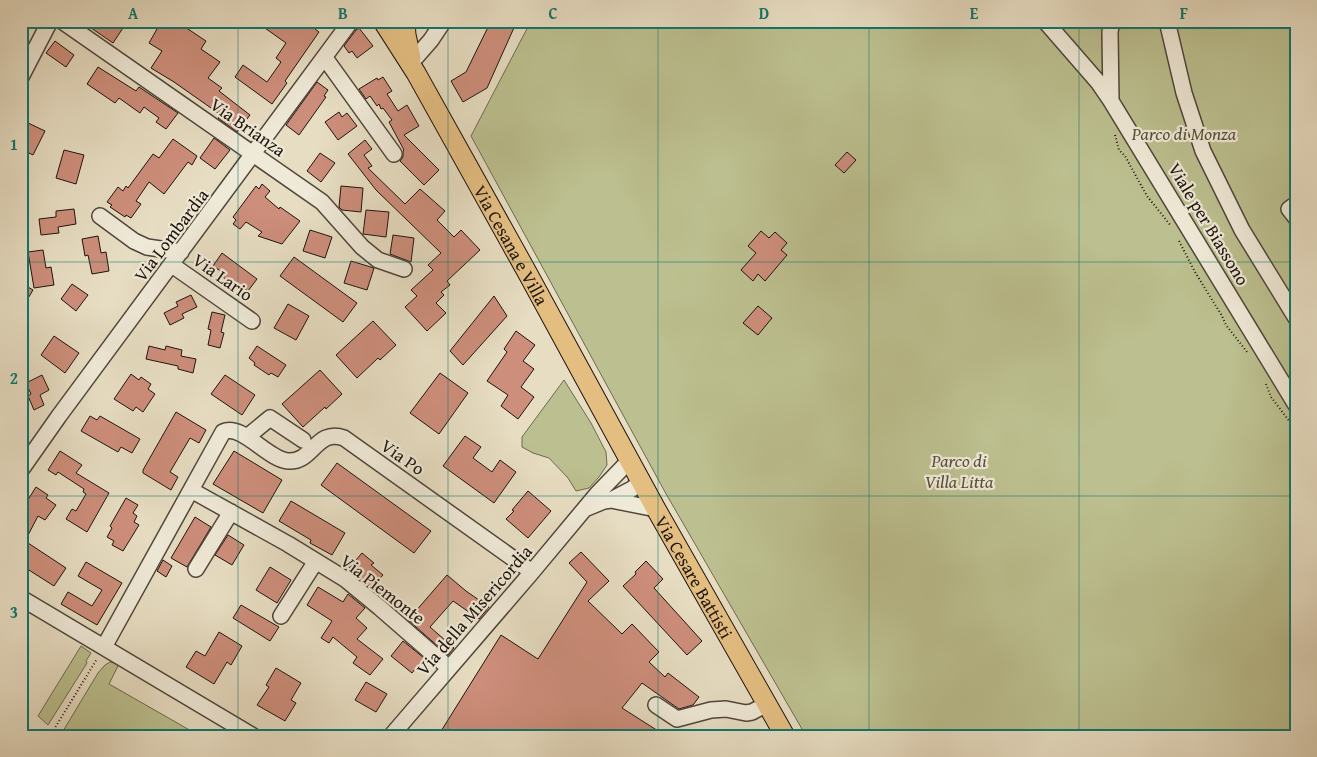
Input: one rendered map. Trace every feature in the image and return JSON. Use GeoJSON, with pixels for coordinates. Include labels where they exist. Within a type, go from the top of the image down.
{"type":"FeatureCollection","features":[{"type":"Feature","properties":{"kind":"main road","name":"Via Cesana e Villa"},"geometry":{"type":"LineString","coordinates":[[406,21],[406,35],[413,66]]}},
{"type":"Feature","properties":{"kind":"main road"},"geometry":{"type":"LineString","coordinates":[[383,22],[388,25],[397,26],[406,21]]}},
{"type":"Feature","properties":{"kind":"main road","name":"Via Cesana e Villa"},"geometry":{"type":"LineString","coordinates":[[383,22],[413,66],[605,417]]}},
{"type":"Feature","properties":{"kind":"main road","name":"Via Cesare Battisti"},"geometry":{"type":"LineString","coordinates":[[605,417],[785,736]]}},
{"type":"Feature","properties":{"kind":"street"},"geometry":{"type":"LineString","coordinates":[[21,78],[50,21]]}},
{"type":"Feature","properties":{"kind":"street","name":"Via Brianza"},"geometry":{"type":"LineString","coordinates":[[62,21],[322,202],[362,247],[378,260],[404,269]]}},
{"type":"Feature","properties":{"kind":"street","name":"Via Lombardia"},"geometry":{"type":"LineString","coordinates":[[21,470],[351,21]]}},
{"type":"Feature","properties":{"kind":"street"},"geometry":{"type":"LineString","coordinates":[[413,66],[442,25],[441,21]]}},
{"type":"Feature","properties":{"kind":"street","name":"Viale per Biassono"},"geometry":{"type":"LineString","coordinates":[[1045,21],[1098,82],[1111,101],[1296,405]]}},
{"type":"Feature","properties":{"kind":"street"},"geometry":{"type":"LineString","coordinates":[[1111,101],[1110,32],[1112,21]]}},
{"type":"Feature","properties":{"kind":"street"},"geometry":{"type":"LineString","coordinates":[[1167,21],[1184,93],[1203,151],[1242,230],[1296,318]]}},
{"type":"Feature","properties":{"kind":"street"},"geometry":{"type":"LineString","coordinates":[[325,58],[394,154]]}},
{"type":"Feature","properties":{"kind":"street"},"geometry":{"type":"LineString","coordinates":[[1296,204],[1289,209],[1296,218]]}},
{"type":"Feature","properties":{"kind":"street"},"geometry":{"type":"LineString","coordinates":[[100,216],[134,241],[177,259]]}},
{"type":"Feature","properties":{"kind":"street","name":"Via Lario"},"geometry":{"type":"LineString","coordinates":[[177,259],[252,321]]}},
{"type":"Feature","properties":{"kind":"street"},"geometry":{"type":"LineString","coordinates":[[247,437],[270,418],[303,440]]}},
{"type":"Feature","properties":{"kind":"street","name":"Via Po"},"geometry":{"type":"LineString","coordinates":[[104,647],[223,432],[228,430],[233,430],[247,437],[271,454],[287,461],[303,458],[328,436],[337,435],[344,438],[532,572]]}},
{"type":"Feature","properties":{"kind":"street","name":"Via della Misericordia"},"geometry":{"type":"LineString","coordinates":[[391,736],[585,509],[612,478],[630,461]]}},
{"type":"Feature","properties":{"kind":"street","name":"Via della Misericordia"},"geometry":{"type":"LineString","coordinates":[[611,500],[632,489],[641,481]]}},
{"type":"Feature","properties":{"kind":"street","name":"Via Piemonte"},"geometry":{"type":"LineString","coordinates":[[191,490],[316,561],[352,585],[449,668]]}},
{"type":"Feature","properties":{"kind":"street","name":"Via della Misericordia"},"geometry":{"type":"LineString","coordinates":[[585,509],[611,500],[656,509]]}},
{"type":"Feature","properties":{"kind":"street"},"geometry":{"type":"LineString","coordinates":[[196,569],[231,512]]}},
{"type":"Feature","properties":{"kind":"street","name":"Via Piemonte"},"geometry":{"type":"LineString","coordinates":[[281,616],[316,561]]}},
{"type":"Feature","properties":{"kind":"street"},"geometry":{"type":"LineString","coordinates":[[21,598],[253,736]]}},
{"type":"Feature","properties":{"kind":"street"},"geometry":{"type":"LineString","coordinates":[[656,705],[678,720],[711,710],[726,709],[746,713],[752,712],[767,704]]}},
{"type":"Feature","properties":{"kind":"path"},"geometry":{"type":"LineString","coordinates":[[1114,132],[1120,150],[1147,196],[1173,230]]}},
{"type":"Feature","properties":{"kind":"path"},"geometry":{"type":"LineString","coordinates":[[1177,237],[1226,325],[1250,356]]}},
{"type":"Feature","properties":{"kind":"path"},"geometry":{"type":"LineString","coordinates":[[1265,382],[1271,397],[1296,430]]}},
{"type":"Feature","properties":{"kind":"path"},"geometry":{"type":"LineString","coordinates":[[50,736],[104,647]]}},
{"type":"Feature","properties":{"kind":"path"},"geometry":{"type":"LineString","coordinates":[[21,726],[36,736]]}},
{"type":"Feature","properties":{"kind":"green space","name":"Parco di Villa Litta"},"geometry":{"type":"Polygon","coordinates":[[[531,21],[1296,21],[1296,736],[806,736],[665,492],[471,136],[531,21]]]}},
{"type":"Feature","properties":{"kind":"green space"},"geometry":{"type":"Polygon","coordinates":[[[564,380],[591,423],[606,452],[607,465],[599,477],[589,488],[576,491],[568,478],[549,458],[522,447],[522,437],[564,380]]]}},
{"type":"Feature","properties":{"kind":"green space"},"geometry":{"type":"Polygon","coordinates":[[[81,646],[91,653],[86,661],[87,663],[48,725],[38,716],[81,646]]]}},
{"type":"Feature","properties":{"kind":"green space"},"geometry":{"type":"Polygon","coordinates":[[[110,662],[119,664],[109,684],[200,736],[60,736],[98,673],[110,662]]]}},
{"type":"Feature","properties":{"kind":"building"},"geometry":{"type":"Polygon","coordinates":[[[81,21],[119,21],[125,25],[113,43],[81,21]]]}},
{"type":"Feature","properties":{"kind":"building"},"geometry":{"type":"Polygon","coordinates":[[[145,21],[176,21],[206,41],[201,49],[220,62],[208,78],[222,88],[219,91],[250,115],[237,132],[218,118],[221,115],[151,68],[162,51],[149,43],[157,29],[145,21]]]}},
{"type":"Feature","properties":{"kind":"building"},"geometry":{"type":"Polygon","coordinates":[[[255,21],[305,21],[319,32],[285,81],[287,83],[272,104],[235,77],[243,65],[267,82],[281,62],[276,58],[286,43],[255,21]]]}},
{"type":"Feature","properties":{"kind":"building"},"geometry":{"type":"Polygon","coordinates":[[[491,21],[517,21],[487,88],[463,102],[451,81],[466,72],[491,21]]]}},
{"type":"Feature","properties":{"kind":"building"},"geometry":{"type":"Polygon","coordinates":[[[359,28],[373,46],[357,58],[352,51],[349,53],[344,46],[359,28]]]}},
{"type":"Feature","properties":{"kind":"building"},"geometry":{"type":"Polygon","coordinates":[[[55,41],[74,55],[66,67],[46,53],[55,41]]]}},
{"type":"Feature","properties":{"kind":"building"},"geometry":{"type":"Polygon","coordinates":[[[98,67],[136,91],[139,87],[178,113],[166,129],[156,122],[159,118],[144,107],[140,113],[119,98],[115,103],[87,84],[98,67]]]}},
{"type":"Feature","properties":{"kind":"building"},"geometry":{"type":"Polygon","coordinates":[[[383,77],[392,91],[387,94],[398,111],[407,105],[419,126],[404,135],[439,170],[424,185],[400,161],[404,150],[389,122],[392,120],[383,108],[381,109],[379,104],[377,106],[370,96],[366,99],[359,89],[377,78],[378,80],[383,77]]]}},
{"type":"Feature","properties":{"kind":"building"},"geometry":{"type":"Polygon","coordinates":[[[317,82],[328,90],[324,96],[326,97],[299,135],[286,125],[317,82]]]}},
{"type":"Feature","properties":{"kind":"building"},"geometry":{"type":"Polygon","coordinates":[[[339,112],[342,117],[347,113],[357,126],[338,140],[325,122],[339,112]]]}},
{"type":"Feature","properties":{"kind":"building"},"geometry":{"type":"Polygon","coordinates":[[[26,122],[45,131],[33,155],[21,149],[21,133],[26,122]]]}},
{"type":"Feature","properties":{"kind":"building"},"geometry":{"type":"Polygon","coordinates":[[[214,138],[230,150],[215,169],[200,158],[214,138]]]}},
{"type":"Feature","properties":{"kind":"building"},"geometry":{"type":"Polygon","coordinates":[[[173,139],[197,156],[192,165],[188,162],[164,194],[149,182],[136,201],[141,204],[131,218],[126,215],[125,217],[110,207],[112,205],[107,202],[118,187],[123,191],[126,186],[128,188],[153,154],[159,158],[173,139]]]}},
{"type":"Feature","properties":{"kind":"building"},"geometry":{"type":"Polygon","coordinates":[[[365,140],[372,149],[364,155],[372,166],[368,168],[405,204],[420,189],[445,211],[437,220],[454,237],[461,230],[480,250],[447,281],[450,285],[441,292],[444,295],[436,303],[446,313],[427,331],[405,307],[417,296],[411,290],[433,270],[428,265],[441,253],[376,190],[348,154],[365,140]]]}},
{"type":"Feature","properties":{"kind":"building"},"geometry":{"type":"Polygon","coordinates":[[[64,150],[84,155],[76,184],[56,178],[64,150]]]}},
{"type":"Feature","properties":{"kind":"building"},"geometry":{"type":"Polygon","coordinates":[[[847,152],[856,160],[844,173],[835,165],[847,152]]]}},
{"type":"Feature","properties":{"kind":"building"},"geometry":{"type":"Polygon","coordinates":[[[320,153],[335,163],[321,182],[307,171],[320,153]]]}},
{"type":"Feature","properties":{"kind":"building"},"geometry":{"type":"Polygon","coordinates":[[[262,184],[270,191],[265,197],[279,209],[280,207],[300,221],[282,244],[258,236],[262,232],[246,222],[240,229],[233,224],[236,220],[233,217],[256,186],[259,189],[262,184]]]}},
{"type":"Feature","properties":{"kind":"building"},"geometry":{"type":"Polygon","coordinates":[[[341,186],[363,188],[361,212],[342,210],[339,207],[341,186]]]}},
{"type":"Feature","properties":{"kind":"building"},"geometry":{"type":"Polygon","coordinates":[[[74,209],[76,224],[58,227],[59,233],[41,235],[39,219],[56,217],[56,211],[74,209]]]}},
{"type":"Feature","properties":{"kind":"building"},"geometry":{"type":"Polygon","coordinates":[[[366,210],[389,212],[386,237],[363,234],[366,210]]]}},
{"type":"Feature","properties":{"kind":"building"},"geometry":{"type":"Polygon","coordinates":[[[310,230],[332,237],[325,258],[303,251],[310,230]]]}},
{"type":"Feature","properties":{"kind":"building"},"geometry":{"type":"Polygon","coordinates":[[[761,231],[769,238],[775,232],[787,243],[781,250],[787,255],[765,281],[758,274],[753,281],[741,270],[756,253],[748,246],[761,231]]]}},
{"type":"Feature","properties":{"kind":"building"},"geometry":{"type":"Polygon","coordinates":[[[393,235],[414,238],[411,262],[390,254],[393,235]]]}},
{"type":"Feature","properties":{"kind":"building"},"geometry":{"type":"Polygon","coordinates":[[[98,236],[101,253],[106,252],[109,271],[92,274],[88,255],[85,256],[82,239],[98,236]]]}},
{"type":"Feature","properties":{"kind":"building"},"geometry":{"type":"Polygon","coordinates":[[[43,250],[46,268],[51,267],[54,285],[34,288],[28,252],[43,250]]]}},
{"type":"Feature","properties":{"kind":"building"},"geometry":{"type":"Polygon","coordinates":[[[222,253],[257,279],[248,291],[239,285],[238,288],[220,275],[222,272],[213,266],[222,253]]]}},
{"type":"Feature","properties":{"kind":"building"},"geometry":{"type":"Polygon","coordinates":[[[294,257],[357,303],[343,322],[280,276],[294,257]]]}},
{"type":"Feature","properties":{"kind":"building"},"geometry":{"type":"Polygon","coordinates":[[[351,261],[374,268],[367,290],[344,283],[351,261]]]}},
{"type":"Feature","properties":{"kind":"building"},"geometry":{"type":"Polygon","coordinates":[[[21,283],[33,290],[21,310],[21,283]]]}},
{"type":"Feature","properties":{"kind":"building"},"geometry":{"type":"Polygon","coordinates":[[[72,284],[88,295],[76,311],[61,299],[72,284]]]}},
{"type":"Feature","properties":{"kind":"building"},"geometry":{"type":"Polygon","coordinates":[[[191,295],[197,307],[182,314],[184,318],[170,325],[164,313],[178,306],[176,302],[191,295]]]}},
{"type":"Feature","properties":{"kind":"building"},"geometry":{"type":"Polygon","coordinates":[[[494,296],[507,316],[463,365],[450,351],[494,296]]]}},
{"type":"Feature","properties":{"kind":"building"},"geometry":{"type":"Polygon","coordinates":[[[288,304],[309,316],[296,340],[274,328],[288,304]]]}},
{"type":"Feature","properties":{"kind":"building"},"geometry":{"type":"Polygon","coordinates":[[[758,306],[772,318],[758,335],[743,323],[758,306]]]}},
{"type":"Feature","properties":{"kind":"building"},"geometry":{"type":"Polygon","coordinates":[[[212,312],[225,315],[221,332],[224,333],[220,348],[208,345],[211,330],[208,329],[212,312]]]}},
{"type":"Feature","properties":{"kind":"building"},"geometry":{"type":"Polygon","coordinates":[[[373,321],[396,345],[380,360],[378,358],[357,378],[336,355],[373,321]]]}},
{"type":"Feature","properties":{"kind":"building"},"geometry":{"type":"Polygon","coordinates":[[[516,331],[535,345],[523,361],[534,369],[521,387],[534,397],[518,419],[501,406],[508,395],[487,381],[507,352],[504,349],[516,331]]]}},
{"type":"Feature","properties":{"kind":"building"},"geometry":{"type":"Polygon","coordinates":[[[54,336],[79,353],[65,373],[41,355],[54,336]]]}},
{"type":"Feature","properties":{"kind":"building"},"geometry":{"type":"Polygon","coordinates":[[[149,346],[165,350],[166,346],[182,350],[181,356],[196,359],[193,373],[178,369],[178,366],[146,359],[149,346]]]}},
{"type":"Feature","properties":{"kind":"building"},"geometry":{"type":"Polygon","coordinates":[[[257,346],[286,365],[278,377],[271,373],[269,375],[254,365],[255,363],[249,358],[257,346]]]}},
{"type":"Feature","properties":{"kind":"building"},"geometry":{"type":"Polygon","coordinates":[[[320,370],[342,394],[303,427],[282,404],[320,370]]]}},
{"type":"Feature","properties":{"kind":"building"},"geometry":{"type":"Polygon","coordinates":[[[440,373],[468,393],[439,434],[410,413],[440,373]]]}},
{"type":"Feature","properties":{"kind":"building"},"geometry":{"type":"Polygon","coordinates":[[[131,374],[139,380],[141,377],[151,384],[148,389],[155,394],[143,412],[136,407],[133,411],[114,399],[131,374]]]}},
{"type":"Feature","properties":{"kind":"building"},"geometry":{"type":"Polygon","coordinates":[[[42,375],[49,390],[40,395],[44,405],[34,410],[28,396],[31,394],[26,383],[42,375]]]}},
{"type":"Feature","properties":{"kind":"building"},"geometry":{"type":"Polygon","coordinates":[[[225,375],[255,395],[242,415],[211,394],[225,375]]]}},
{"type":"Feature","properties":{"kind":"building"},"geometry":{"type":"Polygon","coordinates":[[[176,412],[206,430],[199,443],[190,438],[170,472],[178,477],[171,490],[143,473],[143,470],[176,412]]]}},
{"type":"Feature","properties":{"kind":"building"},"geometry":{"type":"Polygon","coordinates":[[[90,416],[97,420],[100,416],[140,439],[132,453],[121,447],[118,452],[81,431],[90,416]]]}},
{"type":"Feature","properties":{"kind":"building"},"geometry":{"type":"Polygon","coordinates":[[[465,436],[481,447],[473,458],[492,472],[500,460],[516,472],[494,503],[443,466],[465,436]]]}},
{"type":"Feature","properties":{"kind":"building"},"geometry":{"type":"Polygon","coordinates":[[[60,451],[82,465],[76,473],[109,493],[87,532],[66,519],[72,509],[76,511],[86,494],[83,492],[84,489],[58,472],[56,475],[48,470],[60,451]]]}},
{"type":"Feature","properties":{"kind":"building"},"geometry":{"type":"Polygon","coordinates":[[[234,451],[282,480],[263,513],[213,484],[234,451]]]}},
{"type":"Feature","properties":{"kind":"building"},"geometry":{"type":"Polygon","coordinates":[[[337,463],[431,531],[414,553],[321,485],[337,463]]]}},
{"type":"Feature","properties":{"kind":"building"},"geometry":{"type":"Polygon","coordinates":[[[36,487],[48,495],[46,498],[56,505],[45,520],[38,516],[25,541],[66,568],[54,586],[21,565],[21,523],[29,509],[24,506],[36,487]]]}},
{"type":"Feature","properties":{"kind":"building"},"geometry":{"type":"Polygon","coordinates":[[[528,491],[551,511],[528,538],[506,519],[528,491]]]}},
{"type":"Feature","properties":{"kind":"building"},"geometry":{"type":"Polygon","coordinates":[[[126,498],[138,505],[133,513],[137,516],[134,522],[139,525],[123,551],[112,545],[114,541],[107,537],[112,528],[110,526],[126,498]]]}},
{"type":"Feature","properties":{"kind":"building"},"geometry":{"type":"Polygon","coordinates":[[[291,501],[345,533],[332,555],[310,543],[311,540],[279,521],[291,501]]]}},
{"type":"Feature","properties":{"kind":"building"},"geometry":{"type":"Polygon","coordinates":[[[195,517],[211,527],[187,567],[171,558],[195,517]]]}},
{"type":"Feature","properties":{"kind":"building"},"geometry":{"type":"Polygon","coordinates":[[[228,535],[244,545],[232,565],[215,555],[228,535]]]}},
{"type":"Feature","properties":{"kind":"building"},"geometry":{"type":"Polygon","coordinates":[[[581,552],[609,581],[588,601],[622,634],[632,624],[659,652],[649,662],[665,677],[668,673],[699,697],[693,705],[679,709],[642,683],[622,708],[666,736],[438,736],[501,635],[538,659],[587,582],[569,563],[581,552]]]}},
{"type":"Feature","properties":{"kind":"building"},"geometry":{"type":"Polygon","coordinates":[[[362,553],[374,563],[371,565],[383,575],[371,588],[349,568],[362,553]]]}},
{"type":"Feature","properties":{"kind":"building"},"geometry":{"type":"Polygon","coordinates":[[[163,560],[172,566],[166,577],[157,571],[163,560]]]}},
{"type":"Feature","properties":{"kind":"building"},"geometry":{"type":"Polygon","coordinates":[[[646,561],[663,579],[654,588],[702,641],[687,655],[623,586],[646,561]]]}},
{"type":"Feature","properties":{"kind":"building"},"geometry":{"type":"Polygon","coordinates":[[[86,562],[122,583],[97,625],[61,604],[68,592],[92,606],[102,590],[78,576],[86,562]]]}},
{"type":"Feature","properties":{"kind":"building"},"geometry":{"type":"Polygon","coordinates":[[[270,567],[291,580],[277,603],[256,590],[270,567]]]}},
{"type":"Feature","properties":{"kind":"building"},"geometry":{"type":"Polygon","coordinates":[[[447,575],[489,607],[479,619],[453,601],[430,627],[454,648],[448,655],[408,620],[447,575]]]}},
{"type":"Feature","properties":{"kind":"building"},"geometry":{"type":"Polygon","coordinates":[[[318,587],[343,602],[348,594],[365,608],[356,618],[367,628],[357,639],[383,659],[370,675],[353,663],[357,657],[333,637],[329,643],[321,638],[332,621],[307,605],[318,587]]]}},
{"type":"Feature","properties":{"kind":"building"},"geometry":{"type":"Polygon","coordinates":[[[241,605],[279,627],[270,641],[233,618],[241,605]]]}},
{"type":"Feature","properties":{"kind":"building"},"geometry":{"type":"Polygon","coordinates":[[[219,632],[242,646],[231,665],[227,662],[214,684],[186,667],[196,651],[205,656],[219,632]]]}},
{"type":"Feature","properties":{"kind":"building"},"geometry":{"type":"Polygon","coordinates":[[[403,641],[424,658],[412,673],[391,656],[403,641]]]}},
{"type":"Feature","properties":{"kind":"building"},"geometry":{"type":"Polygon","coordinates":[[[276,668],[301,683],[291,700],[296,703],[285,721],[257,705],[269,687],[266,685],[276,668]]]}},
{"type":"Feature","properties":{"kind":"building"},"geometry":{"type":"Polygon","coordinates":[[[366,682],[387,694],[376,712],[355,700],[366,682]]]}},
{"type":"Feature","properties":{"kind":"park label","name":"Parco di Monza"},"geometry":{"type":"Point","coordinates":[1184,133]}}]}
